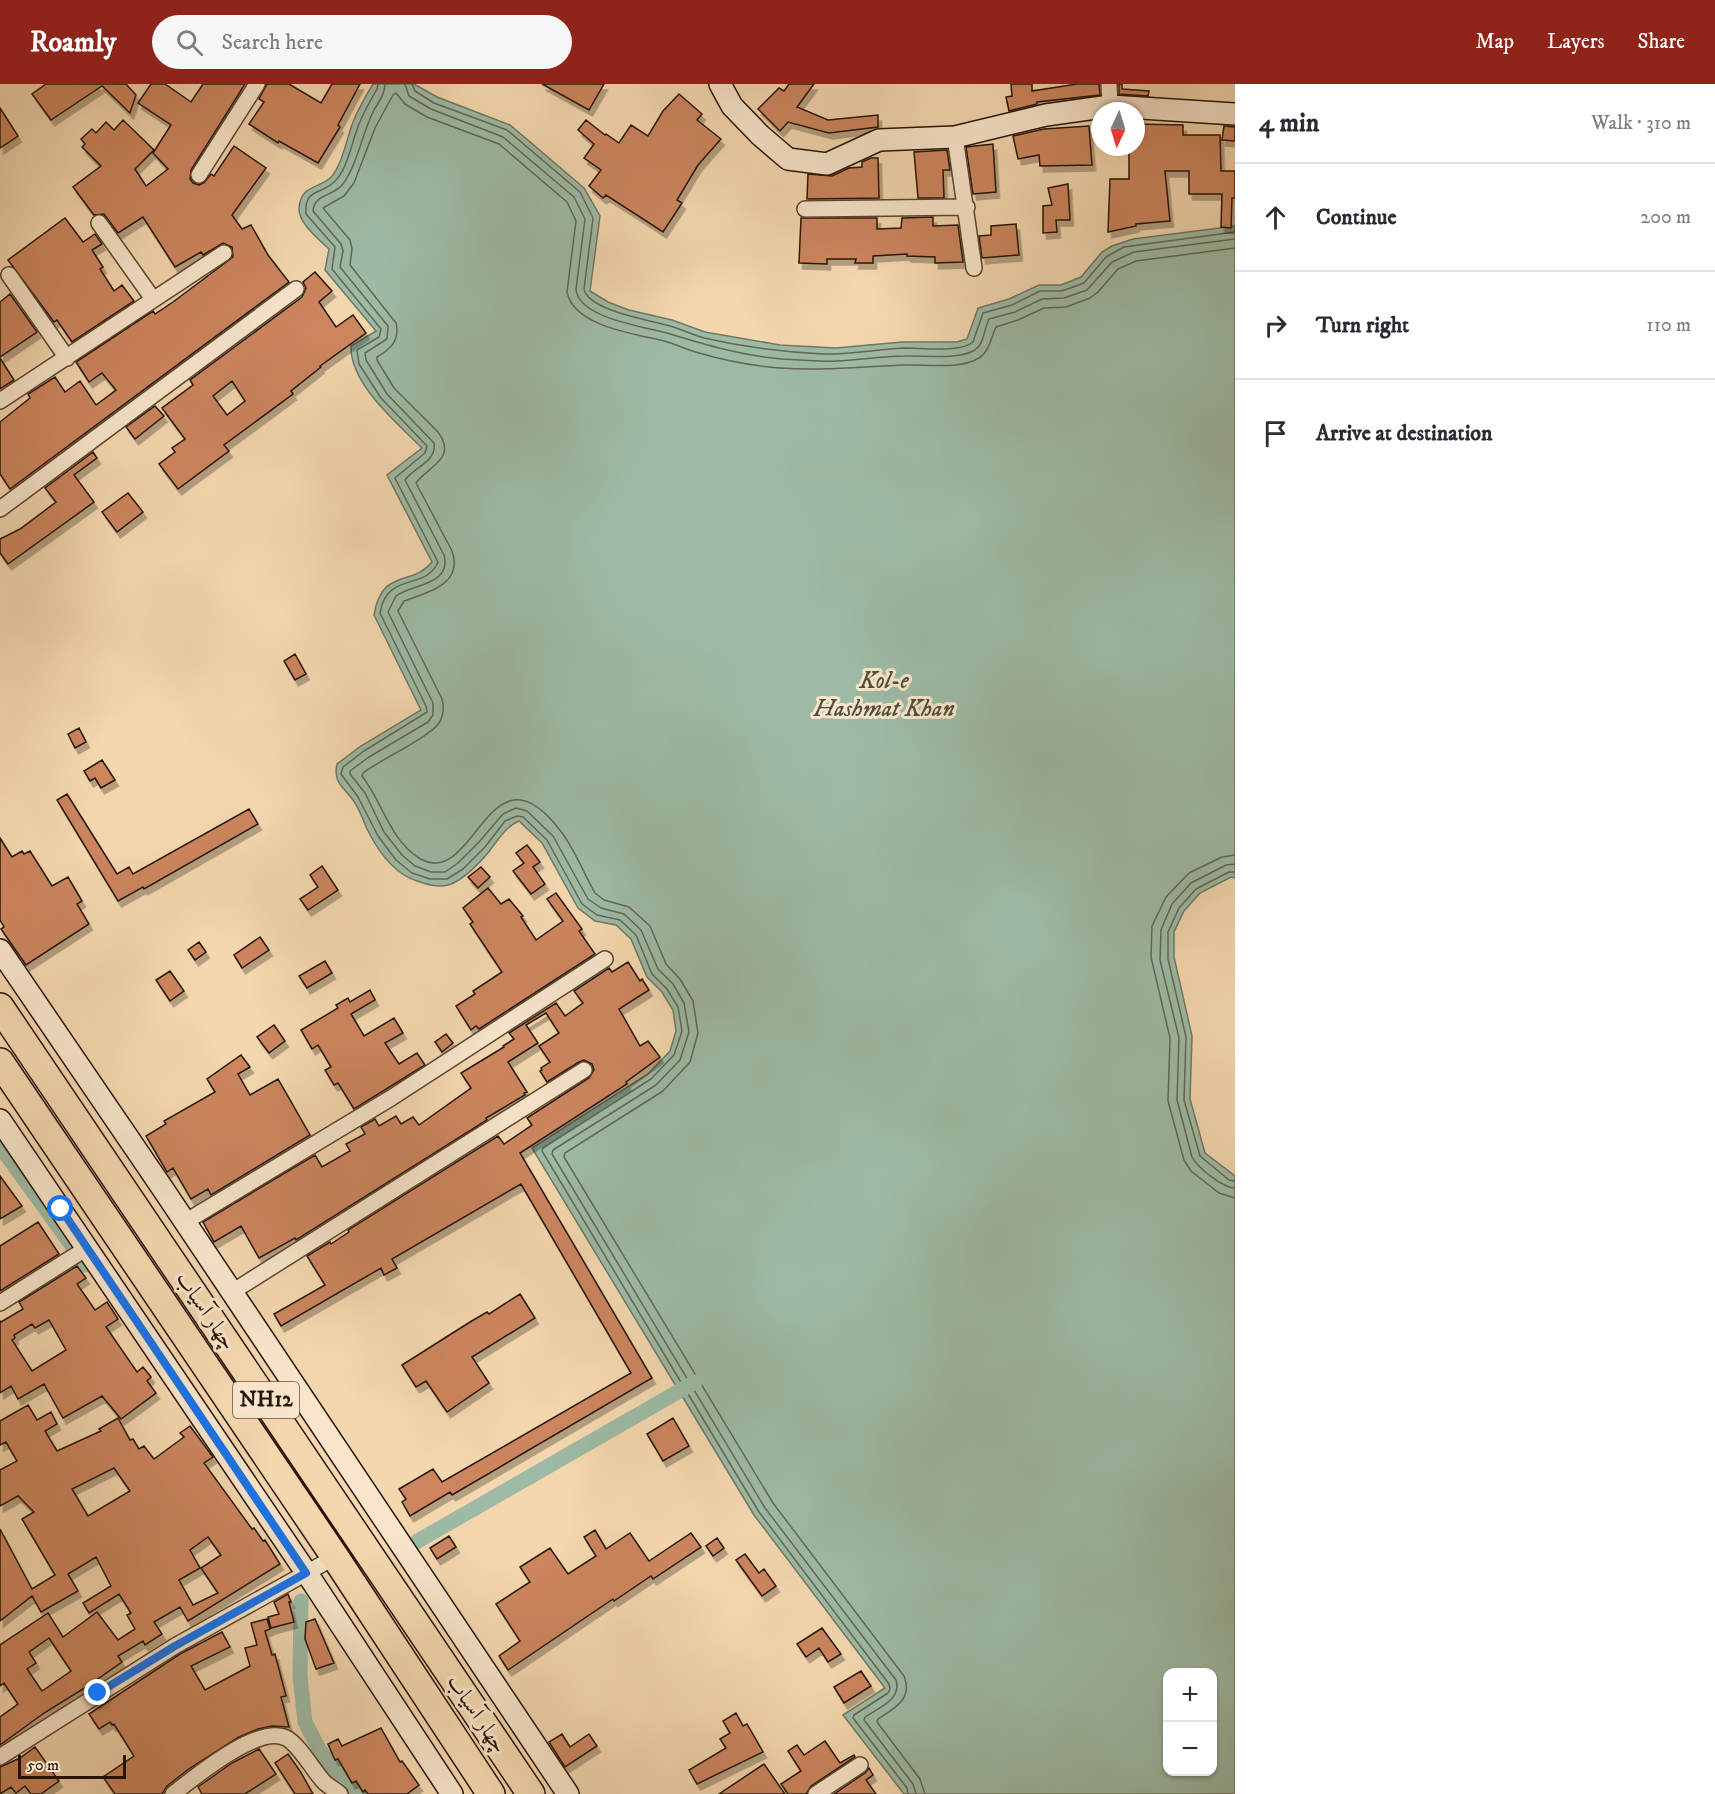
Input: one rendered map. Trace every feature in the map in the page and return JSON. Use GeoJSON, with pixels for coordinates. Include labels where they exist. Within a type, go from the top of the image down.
{"type":"FeatureCollection","features":[{"type":"Feature","properties":{"kind":"highway","name":"چهار آسیاب"},"geometry":{"type":"LineString","coordinates":[[0,1007],[525,1785]]}},
{"type":"Feature","properties":{"kind":"highway","name":"چهار آسیاب"},"geometry":{"type":"LineString","coordinates":[[0,1062],[335,1557],[491,1793]]}},
{"type":"Feature","properties":{"kind":"highway"},"geometry":{"type":"LineString","coordinates":[[491,1793],[525,1785]]}},
{"type":"Feature","properties":{"kind":"street"},"geometry":{"type":"LineString","coordinates":[[199,175],[257,84]]}},
{"type":"Feature","properties":{"kind":"street"},"geometry":{"type":"LineString","coordinates":[[720,84],[732,106],[760,135],[788,159],[828,164],[879,140],[956,136],[1046,115],[1091,109]]}},
{"type":"Feature","properties":{"kind":"street"},"geometry":{"type":"LineString","coordinates":[[1109,84],[1110,102]]}},
{"type":"Feature","properties":{"kind":"street"},"geometry":{"type":"LineString","coordinates":[[1145,108],[1235,114]]}},
{"type":"Feature","properties":{"kind":"street"},"geometry":{"type":"LineString","coordinates":[[956,136],[974,268]]}},
{"type":"Feature","properties":{"kind":"street"},"geometry":{"type":"LineString","coordinates":[[805,209],[967,207]]}},
{"type":"Feature","properties":{"kind":"street"},"geometry":{"type":"LineString","coordinates":[[99,223],[153,299]]}},
{"type":"Feature","properties":{"kind":"street"},"geometry":{"type":"LineString","coordinates":[[0,401],[224,253]]}},
{"type":"Feature","properties":{"kind":"street"},"geometry":{"type":"LineString","coordinates":[[9,275],[67,358]]}},
{"type":"Feature","properties":{"kind":"street"},"geometry":{"type":"LineString","coordinates":[[0,509],[296,289]]}},
{"type":"Feature","properties":{"kind":"street"},"geometry":{"type":"LineString","coordinates":[[0,950],[568,1794]]}},
{"type":"Feature","properties":{"kind":"street"},"geometry":{"type":"LineString","coordinates":[[185,1222],[391,1098],[605,959]]}},
{"type":"Feature","properties":{"kind":"street"},"geometry":{"type":"LineString","coordinates":[[232,1293],[584,1070]]}},
{"type":"Feature","properties":{"kind":"street"},"geometry":{"type":"LineString","coordinates":[[0,1120],[80,1252],[306,1573],[452,1794]]}},
{"type":"Feature","properties":{"kind":"street"},"geometry":{"type":"LineString","coordinates":[[0,1304],[80,1252]]}},
{"type":"Feature","properties":{"kind":"street"},"geometry":{"type":"LineString","coordinates":[[0,1757],[175,1646],[335,1557]]}},
{"type":"Feature","properties":{"kind":"street"},"geometry":{"type":"LineString","coordinates":[[173,1794],[242,1746],[269,1735],[286,1738],[325,1783],[340,1794]]}},
{"type":"Feature","properties":{"kind":"street"},"geometry":{"type":"LineString","coordinates":[[816,1794],[860,1765]]}},
{"type":"Feature","properties":{"kind":"water","name":"Kol-e Hashmat Khan"},"geometry":{"type":"Polygon","coordinates":[[[373,84],[414,84],[437,97],[510,125],[584,188],[600,216],[590,291],[608,302],[629,310],[672,320],[705,332],[780,345],[836,348],[902,342],[957,342],[967,339],[978,308],[1009,299],[1039,285],[1061,285],[1081,277],[1102,252],[1112,246],[1133,239],[1235,226],[1235,878],[1231,877],[1200,893],[1184,911],[1174,932],[1174,957],[1192,1036],[1190,1099],[1205,1153],[1235,1176],[1235,1794],[904,1794],[843,1715],[885,1688],[754,1515],[532,1148],[648,1074],[670,1051],[676,1031],[673,1010],[662,992],[647,977],[631,939],[616,925],[595,921],[578,908],[542,843],[519,821],[508,828],[466,875],[454,883],[436,886],[409,878],[387,860],[371,837],[355,803],[340,784],[336,776],[337,764],[361,746],[421,710],[374,615],[378,600],[384,590],[398,580],[416,574],[432,562],[387,475],[422,448],[388,415],[366,388],[358,374],[351,346],[376,331],[325,270],[329,249],[306,226],[299,209],[300,201],[306,192],[325,182],[334,173],[362,103],[373,84]]]}},
{"type":"Feature","properties":{"kind":"building"},"geometry":{"type":"Polygon","coordinates":[[[46,84],[126,84],[136,95],[130,113],[102,86],[51,120],[32,94],[46,84]]]}},
{"type":"Feature","properties":{"kind":"building"},"geometry":{"type":"Polygon","coordinates":[[[151,84],[165,84],[191,102],[203,84],[245,84],[191,170],[190,179],[199,185],[204,183],[211,174],[214,176],[234,146],[266,168],[232,215],[242,229],[251,225],[268,255],[289,282],[10,489],[0,474],[0,422],[30,398],[28,394],[55,377],[65,392],[80,381],[96,405],[116,390],[102,373],[89,382],[76,362],[153,311],[155,314],[173,302],[233,257],[232,247],[223,243],[175,267],[143,217],[118,233],[104,214],[94,215],[73,187],[101,166],[82,147],[85,144],[81,139],[92,129],[96,133],[106,122],[114,130],[123,120],[154,150],[135,169],[146,186],[168,169],[153,153],[171,125],[138,103],[151,84]]]}},
{"type":"Feature","properties":{"kind":"building"},"geometry":{"type":"Polygon","coordinates":[[[267,84],[289,84],[321,103],[332,84],[360,84],[338,125],[340,127],[318,163],[279,141],[278,143],[249,124],[264,102],[259,99],[267,84]]]}},
{"type":"Feature","properties":{"kind":"building"},"geometry":{"type":"Polygon","coordinates":[[[542,84],[604,84],[589,110],[542,84]]]}},
{"type":"Feature","properties":{"kind":"building"},"geometry":{"type":"Polygon","coordinates":[[[789,84],[814,84],[797,107],[828,120],[878,115],[878,127],[829,133],[788,122],[780,131],[758,109],[779,88],[784,91],[789,84]]]}},
{"type":"Feature","properties":{"kind":"building"},"geometry":{"type":"Polygon","coordinates":[[[1011,84],[1032,84],[1032,91],[1077,84],[1099,84],[1100,95],[1037,102],[1037,104],[1009,111],[1006,97],[1012,96],[1011,84]]]}},
{"type":"Feature","properties":{"kind":"building"},"geometry":{"type":"Polygon","coordinates":[[[1119,84],[1122,84],[1122,89],[1149,91],[1148,96],[1119,94],[1119,84]]]}},
{"type":"Feature","properties":{"kind":"building"},"geometry":{"type":"Polygon","coordinates":[[[679,94],[702,114],[697,120],[721,139],[698,165],[677,200],[682,203],[663,232],[606,195],[603,198],[589,186],[601,170],[584,158],[594,144],[578,130],[586,120],[619,143],[631,125],[648,136],[663,111],[679,94]]]}},
{"type":"Feature","properties":{"kind":"building"},"geometry":{"type":"Polygon","coordinates":[[[0,108],[18,136],[0,148],[0,108]]]}},
{"type":"Feature","properties":{"kind":"building"},"geometry":{"type":"Polygon","coordinates":[[[1145,124],[1183,125],[1183,135],[1220,135],[1221,171],[1235,171],[1235,198],[1232,198],[1231,228],[1221,227],[1222,194],[1189,194],[1189,171],[1165,171],[1170,221],[1136,224],[1136,226],[1108,232],[1110,179],[1129,179],[1129,156],[1145,156],[1145,124]]]}},
{"type":"Feature","properties":{"kind":"building"},"geometry":{"type":"Polygon","coordinates":[[[1089,126],[1092,165],[1040,166],[1039,155],[1018,159],[1013,136],[1044,129],[1089,126]]]}},
{"type":"Feature","properties":{"kind":"building"},"geometry":{"type":"Polygon","coordinates":[[[1224,126],[1235,127],[1235,141],[1222,140],[1224,126]]]}},
{"type":"Feature","properties":{"kind":"building"},"geometry":{"type":"Polygon","coordinates":[[[993,144],[996,192],[973,194],[966,147],[993,144]]]}},
{"type":"Feature","properties":{"kind":"building"},"geometry":{"type":"Polygon","coordinates":[[[947,150],[950,170],[943,170],[944,198],[918,198],[914,152],[947,150]]]}},
{"type":"Feature","properties":{"kind":"building"},"geometry":{"type":"Polygon","coordinates":[[[878,158],[879,198],[807,199],[808,174],[832,176],[849,168],[862,167],[862,162],[878,158]]]}},
{"type":"Feature","properties":{"kind":"building"},"geometry":{"type":"Polygon","coordinates":[[[1068,184],[1070,220],[1056,220],[1057,232],[1043,233],[1043,206],[1052,205],[1048,188],[1068,184]]]}},
{"type":"Feature","properties":{"kind":"building"},"geometry":{"type":"Polygon","coordinates":[[[933,217],[933,226],[958,225],[963,262],[935,263],[935,257],[907,256],[907,254],[873,256],[873,263],[855,263],[856,259],[827,259],[827,264],[799,263],[801,218],[877,218],[877,229],[901,228],[902,218],[933,217]]]}},
{"type":"Feature","properties":{"kind":"building"},"geometry":{"type":"Polygon","coordinates":[[[65,218],[83,242],[95,234],[102,244],[92,250],[103,267],[100,269],[114,291],[122,285],[134,301],[72,342],[57,320],[54,322],[8,260],[65,218]]]}},
{"type":"Feature","properties":{"kind":"building"},"geometry":{"type":"Polygon","coordinates":[[[1016,224],[1019,255],[982,258],[979,236],[991,235],[991,226],[1016,224]]]}},
{"type":"Feature","properties":{"kind":"building"},"geometry":{"type":"Polygon","coordinates":[[[315,272],[332,291],[319,302],[336,327],[353,315],[366,333],[320,366],[291,391],[293,394],[224,445],[229,451],[178,489],[159,464],[175,452],[172,448],[185,439],[162,408],[193,385],[190,380],[302,297],[306,288],[303,282],[315,272]],[[232,381],[213,396],[227,415],[245,401],[232,381]]]}},
{"type":"Feature","properties":{"kind":"building"},"geometry":{"type":"Polygon","coordinates":[[[10,294],[37,332],[0,357],[0,302],[10,294]]]}},
{"type":"Feature","properties":{"kind":"building"},"geometry":{"type":"Polygon","coordinates":[[[0,358],[14,380],[0,389],[0,358]]]}},
{"type":"Feature","properties":{"kind":"building"},"geometry":{"type":"Polygon","coordinates":[[[155,406],[164,416],[135,439],[126,427],[155,406]]]}},
{"type":"Feature","properties":{"kind":"building"},"geometry":{"type":"Polygon","coordinates":[[[93,452],[97,458],[74,475],[94,502],[8,564],[0,553],[0,539],[20,529],[56,502],[45,488],[93,452]]]}},
{"type":"Feature","properties":{"kind":"building"},"geometry":{"type":"Polygon","coordinates":[[[128,493],[143,512],[117,532],[102,512],[128,493]]]}},
{"type":"Feature","properties":{"kind":"building"},"geometry":{"type":"Polygon","coordinates":[[[295,654],[306,674],[295,680],[284,661],[295,654]]]}},
{"type":"Feature","properties":{"kind":"building"},"geometry":{"type":"Polygon","coordinates":[[[79,728],[86,742],[75,748],[68,734],[79,728]]]}},
{"type":"Feature","properties":{"kind":"building"},"geometry":{"type":"Polygon","coordinates":[[[102,760],[115,780],[101,788],[95,778],[90,781],[84,771],[102,760]]]}},
{"type":"Feature","properties":{"kind":"building"},"geometry":{"type":"Polygon","coordinates":[[[67,794],[117,874],[129,867],[133,874],[249,809],[258,824],[144,889],[143,887],[118,901],[57,800],[67,794]]]}},
{"type":"Feature","properties":{"kind":"building"},"geometry":{"type":"Polygon","coordinates":[[[0,838],[12,857],[22,851],[24,854],[30,851],[52,886],[68,877],[82,901],[77,904],[89,924],[26,965],[1,929],[4,927],[0,920],[0,838]]]}},
{"type":"Feature","properties":{"kind":"building"},"geometry":{"type":"Polygon","coordinates":[[[527,845],[540,862],[533,867],[545,884],[531,894],[513,871],[524,863],[516,853],[527,845]]]}},
{"type":"Feature","properties":{"kind":"building"},"geometry":{"type":"Polygon","coordinates":[[[322,866],[338,890],[308,910],[300,899],[318,887],[310,875],[322,866]]]}},
{"type":"Feature","properties":{"kind":"building"},"geometry":{"type":"Polygon","coordinates":[[[481,867],[490,877],[478,888],[468,877],[481,867]]]}},
{"type":"Feature","properties":{"kind":"building"},"geometry":{"type":"Polygon","coordinates":[[[488,888],[501,904],[509,899],[523,916],[521,917],[536,940],[563,921],[547,899],[556,893],[582,929],[579,931],[595,954],[479,1029],[476,1026],[471,1030],[456,1006],[475,994],[473,991],[502,972],[470,924],[473,922],[463,908],[488,888]]]}},
{"type":"Feature","properties":{"kind":"building"},"geometry":{"type":"Polygon","coordinates":[[[260,937],[269,950],[242,968],[234,955],[260,937]]]}},
{"type":"Feature","properties":{"kind":"building"},"geometry":{"type":"Polygon","coordinates":[[[199,942],[206,952],[195,960],[188,950],[199,942]]]}},
{"type":"Feature","properties":{"kind":"building"},"geometry":{"type":"Polygon","coordinates":[[[325,961],[332,973],[307,988],[299,976],[325,961]]]}},
{"type":"Feature","properties":{"kind":"building"},"geometry":{"type":"Polygon","coordinates":[[[628,962],[640,981],[642,979],[649,990],[619,1009],[640,1046],[648,1041],[660,1057],[626,1082],[627,1084],[520,1153],[652,1378],[452,1495],[450,1492],[410,1516],[402,1502],[406,1499],[399,1489],[433,1469],[442,1482],[631,1373],[521,1184],[392,1259],[397,1268],[384,1275],[381,1268],[281,1326],[274,1314],[325,1285],[307,1256],[330,1242],[331,1244],[349,1232],[348,1230],[498,1136],[504,1144],[532,1125],[527,1118],[589,1078],[594,1070],[592,1064],[584,1060],[579,1062],[547,1082],[540,1071],[550,1062],[539,1046],[559,1033],[546,1013],[526,1025],[538,1043],[508,1062],[527,1092],[524,1093],[525,1095],[296,1240],[295,1238],[259,1258],[241,1226],[214,1242],[203,1222],[315,1155],[322,1167],[350,1151],[346,1144],[365,1134],[361,1127],[375,1119],[379,1126],[396,1116],[401,1124],[413,1117],[419,1125],[471,1088],[461,1073],[514,1039],[509,1033],[556,1003],[565,1016],[583,1003],[574,991],[609,968],[612,972],[628,962]]]}},
{"type":"Feature","properties":{"kind":"building"},"geometry":{"type":"Polygon","coordinates":[[[170,971],[184,991],[170,1001],[156,980],[170,971]]]}},
{"type":"Feature","properties":{"kind":"building"},"geometry":{"type":"Polygon","coordinates":[[[370,990],[375,1000],[351,1014],[364,1036],[394,1018],[403,1033],[385,1043],[399,1064],[417,1053],[425,1065],[354,1109],[338,1083],[334,1085],[325,1070],[331,1067],[318,1045],[312,1049],[301,1030],[338,1008],[336,1005],[348,998],[350,1002],[370,990]]]}},
{"type":"Feature","properties":{"kind":"building"},"geometry":{"type":"Polygon","coordinates":[[[274,1025],[285,1041],[269,1053],[257,1037],[274,1025]]]}},
{"type":"Feature","properties":{"kind":"building"},"geometry":{"type":"Polygon","coordinates":[[[446,1034],[453,1043],[442,1052],[435,1042],[446,1034]]]}},
{"type":"Feature","properties":{"kind":"building"},"geometry":{"type":"Polygon","coordinates":[[[241,1055],[250,1067],[238,1074],[250,1095],[278,1079],[310,1135],[211,1195],[208,1189],[191,1199],[173,1168],[167,1172],[146,1136],[166,1124],[164,1121],[215,1092],[207,1079],[241,1055]]]}},
{"type":"Feature","properties":{"kind":"building"},"geometry":{"type":"Polygon","coordinates":[[[0,1176],[22,1206],[0,1219],[0,1176]]]}},
{"type":"Feature","properties":{"kind":"building"},"geometry":{"type":"Polygon","coordinates":[[[38,1222],[59,1254],[0,1291],[0,1246],[38,1222]]]}},
{"type":"Feature","properties":{"kind":"building"},"geometry":{"type":"Polygon","coordinates":[[[77,1266],[86,1278],[77,1284],[95,1310],[107,1302],[118,1319],[106,1327],[137,1372],[143,1367],[151,1377],[147,1381],[156,1393],[121,1419],[102,1396],[63,1418],[44,1384],[18,1399],[11,1386],[0,1393],[0,1321],[23,1309],[19,1302],[77,1266]],[[49,1320],[35,1328],[32,1324],[14,1335],[15,1338],[12,1340],[32,1371],[66,1350],[49,1320]]]}},
{"type":"Feature","properties":{"kind":"building"},"geometry":{"type":"Polygon","coordinates":[[[520,1294],[535,1318],[472,1357],[489,1383],[447,1412],[426,1381],[416,1387],[402,1365],[520,1294]]]}},
{"type":"Feature","properties":{"kind":"building"},"geometry":{"type":"Polygon","coordinates":[[[28,1405],[37,1420],[51,1412],[57,1424],[45,1431],[57,1451],[101,1431],[99,1429],[118,1418],[130,1440],[133,1439],[139,1449],[144,1446],[154,1459],[184,1437],[180,1433],[190,1426],[213,1457],[204,1463],[252,1529],[254,1528],[263,1541],[265,1540],[280,1564],[188,1621],[180,1607],[154,1622],[162,1634],[145,1645],[143,1641],[118,1656],[122,1662],[0,1745],[0,1717],[18,1704],[4,1683],[0,1686],[0,1645],[48,1613],[63,1637],[97,1612],[118,1640],[135,1629],[127,1615],[131,1613],[119,1594],[89,1613],[83,1603],[111,1586],[96,1557],[68,1574],[78,1591],[41,1612],[32,1596],[0,1621],[0,1529],[32,1589],[55,1575],[22,1519],[34,1512],[18,1496],[0,1506],[0,1470],[17,1461],[6,1442],[0,1445],[0,1421],[28,1405]],[[114,1468],[72,1489],[88,1516],[130,1491],[114,1468]],[[208,1537],[190,1550],[200,1568],[179,1580],[193,1605],[218,1593],[201,1568],[221,1555],[208,1537]],[[49,1638],[29,1652],[36,1663],[27,1669],[42,1691],[71,1671],[49,1638]]]}},
{"type":"Feature","properties":{"kind":"building"},"geometry":{"type":"Polygon","coordinates":[[[673,1418],[689,1446],[663,1461],[647,1434],[673,1418]]]}},
{"type":"Feature","properties":{"kind":"building"},"geometry":{"type":"Polygon","coordinates":[[[595,1530],[606,1549],[630,1533],[649,1561],[691,1533],[701,1547],[653,1579],[651,1576],[614,1601],[613,1599],[508,1670],[499,1656],[520,1641],[496,1604],[530,1582],[520,1567],[550,1548],[568,1574],[596,1556],[584,1537],[595,1530]]]}},
{"type":"Feature","properties":{"kind":"building"},"geometry":{"type":"Polygon","coordinates":[[[449,1536],[456,1547],[437,1559],[430,1548],[449,1536]]]}},
{"type":"Feature","properties":{"kind":"building"},"geometry":{"type":"Polygon","coordinates":[[[717,1538],[724,1548],[713,1556],[706,1546],[717,1538]]]}},
{"type":"Feature","properties":{"kind":"building"},"geometry":{"type":"Polygon","coordinates":[[[745,1554],[759,1573],[764,1569],[776,1586],[762,1596],[736,1560],[745,1554]]]}},
{"type":"Feature","properties":{"kind":"building"},"geometry":{"type":"Polygon","coordinates":[[[288,1594],[294,1622],[271,1628],[268,1617],[279,1614],[274,1602],[288,1594]]]}},
{"type":"Feature","properties":{"kind":"building"},"geometry":{"type":"Polygon","coordinates":[[[267,1619],[270,1629],[265,1631],[272,1655],[275,1654],[286,1696],[281,1697],[289,1727],[272,1726],[239,1737],[190,1768],[167,1786],[162,1794],[115,1794],[103,1777],[134,1756],[114,1724],[110,1722],[99,1729],[89,1714],[180,1654],[222,1632],[230,1647],[191,1666],[205,1690],[250,1666],[245,1648],[257,1645],[251,1623],[267,1619]]]}},
{"type":"Feature","properties":{"kind":"building"},"geometry":{"type":"Polygon","coordinates":[[[315,1619],[334,1663],[316,1669],[305,1639],[306,1622],[315,1619]]]}},
{"type":"Feature","properties":{"kind":"building"},"geometry":{"type":"Polygon","coordinates":[[[822,1628],[841,1654],[828,1662],[819,1648],[806,1657],[797,1644],[822,1628]]]}},
{"type":"Feature","properties":{"kind":"building"},"geometry":{"type":"Polygon","coordinates":[[[861,1671],[871,1686],[844,1703],[834,1687],[861,1671]]]}},
{"type":"Feature","properties":{"kind":"building"},"geometry":{"type":"Polygon","coordinates":[[[736,1713],[743,1726],[747,1724],[763,1752],[697,1784],[689,1770],[726,1748],[720,1739],[730,1733],[723,1721],[736,1713]]]}},
{"type":"Feature","properties":{"kind":"building"},"geometry":{"type":"Polygon","coordinates":[[[381,1728],[400,1762],[402,1761],[419,1785],[407,1794],[368,1794],[365,1790],[363,1792],[356,1781],[352,1783],[338,1759],[335,1760],[328,1744],[338,1739],[342,1746],[381,1728]]]}},
{"type":"Feature","properties":{"kind":"building"},"geometry":{"type":"Polygon","coordinates":[[[562,1734],[570,1747],[589,1734],[597,1746],[565,1767],[549,1742],[562,1734]]]}},
{"type":"Feature","properties":{"kind":"building"},"geometry":{"type":"Polygon","coordinates":[[[825,1741],[840,1763],[854,1755],[855,1757],[811,1786],[806,1794],[788,1794],[781,1784],[801,1771],[788,1751],[797,1745],[804,1755],[825,1741]]]}},
{"type":"Feature","properties":{"kind":"building"},"geometry":{"type":"Polygon","coordinates":[[[35,1747],[59,1781],[41,1794],[31,1794],[25,1786],[16,1793],[11,1787],[0,1794],[0,1767],[20,1758],[35,1747]]]}},
{"type":"Feature","properties":{"kind":"building"},"geometry":{"type":"Polygon","coordinates":[[[259,1749],[276,1774],[245,1794],[202,1794],[198,1787],[232,1763],[259,1749]]]}},
{"type":"Feature","properties":{"kind":"building"},"geometry":{"type":"Polygon","coordinates":[[[288,1754],[313,1794],[295,1794],[275,1763],[288,1754]]]}},
{"type":"Feature","properties":{"kind":"building"},"geometry":{"type":"Polygon","coordinates":[[[764,1764],[785,1794],[719,1794],[764,1764]]]}},
{"type":"Feature","properties":{"kind":"building"},"geometry":{"type":"Polygon","coordinates":[[[869,1768],[873,1775],[866,1780],[876,1794],[834,1794],[865,1773],[869,1768]]]}},
{"type":"Feature","properties":{"kind":"waterway"},"geometry":{"type":"LineString","coordinates":[[0,1146],[86,1265]]}},
{"type":"Feature","properties":{"kind":"waterway"},"geometry":{"type":"LineString","coordinates":[[416,1542],[695,1382]]}},
{"type":"Feature","properties":{"kind":"waterway"},"geometry":{"type":"LineString","coordinates":[[301,1601],[300,1676],[305,1722],[319,1749],[345,1783],[362,1794]]}},
{"type":"Feature","properties":{"kind":"route"},"geometry":{"type":"LineString","coordinates":[[61,1209],[306,1573],[175,1646],[98,1693]]}}]}
